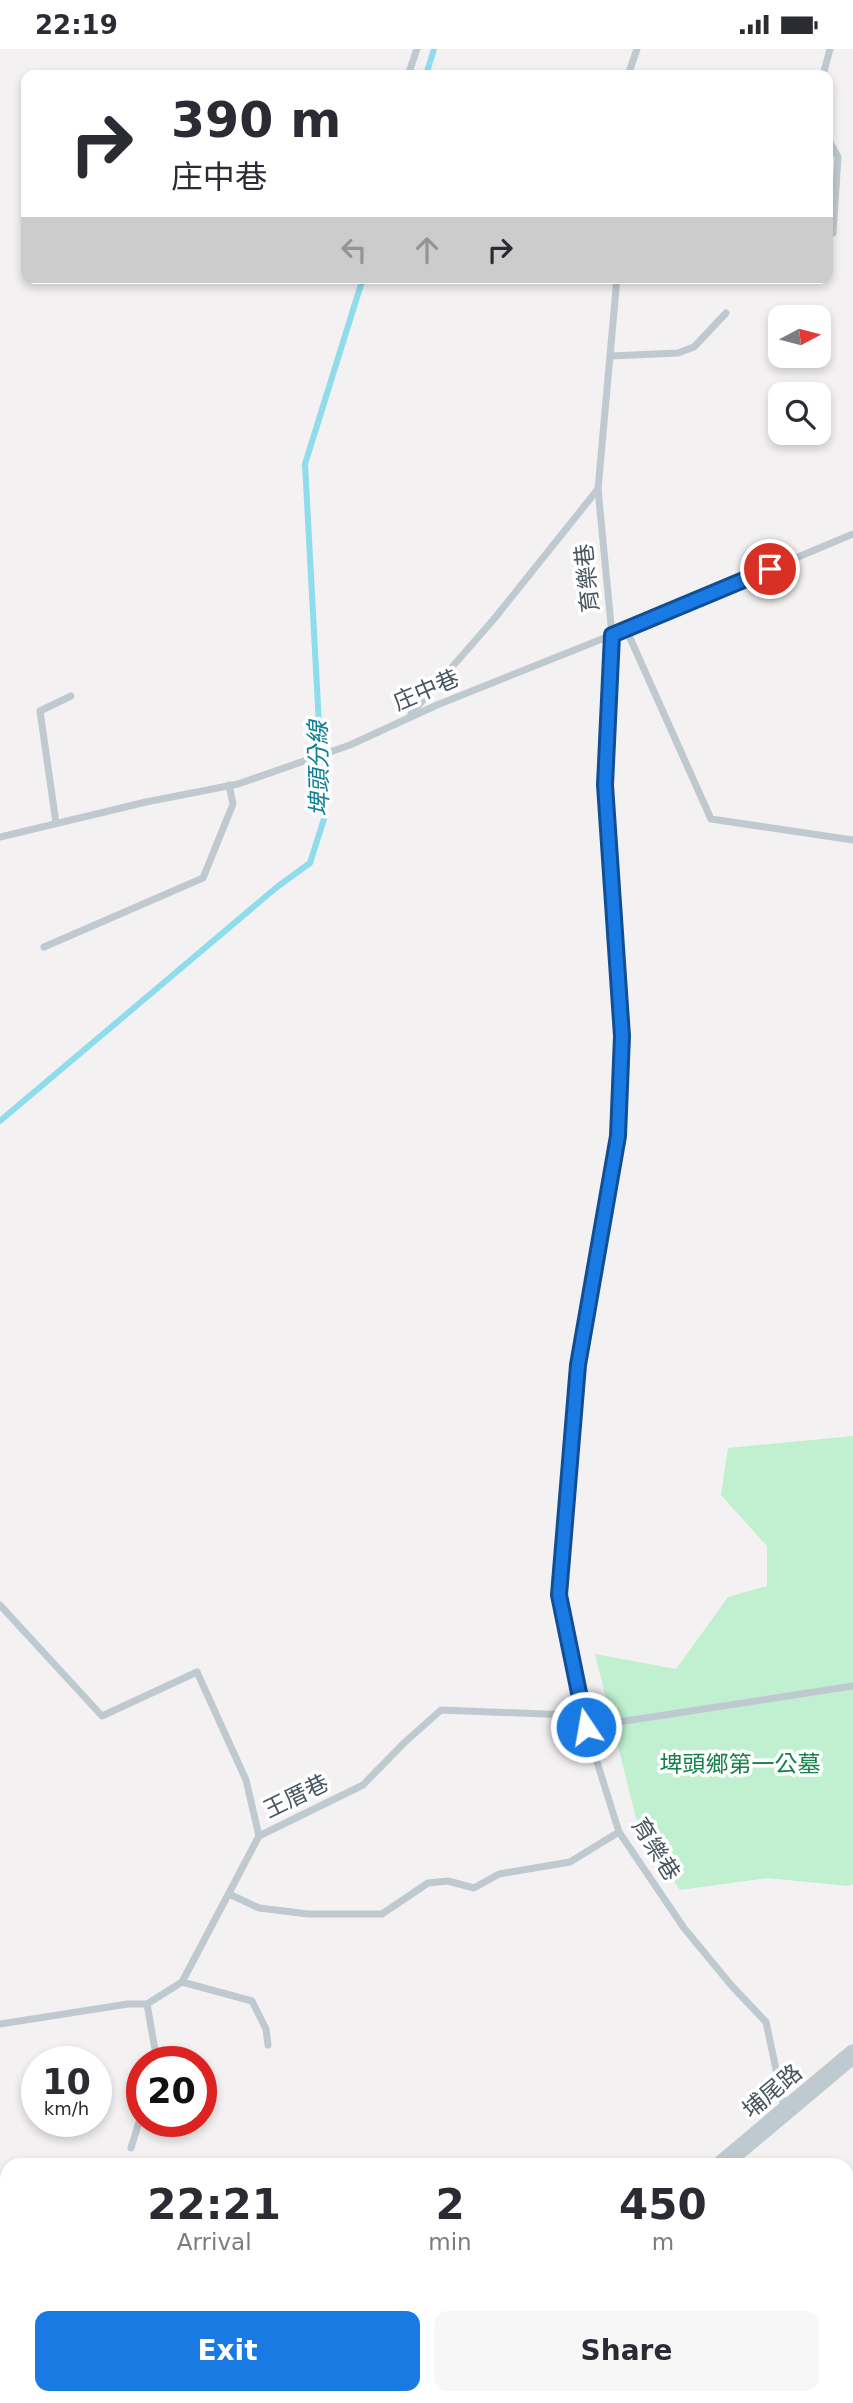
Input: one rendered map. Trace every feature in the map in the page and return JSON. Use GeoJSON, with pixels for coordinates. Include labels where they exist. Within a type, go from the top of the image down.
{"type":"FeatureCollection","features":[{"type":"Feature","properties":{"kind":"street","name":"埔尾路"},"geometry":{"type":"LineString","coordinates":[[729,2158],[852,2057]]}},
{"type":"Feature","properties":{"kind":"lane"},"geometry":{"type":"LineString","coordinates":[[410,70],[417,49]]}},
{"type":"Feature","properties":{"kind":"lane"},"geometry":{"type":"LineString","coordinates":[[630,70],[637,49]]}},
{"type":"Feature","properties":{"kind":"lane"},"geometry":{"type":"LineString","coordinates":[[824,70],[830,49]]}},
{"type":"Feature","properties":{"kind":"lane"},"geometry":{"type":"LineString","coordinates":[[833,148],[838,157],[833,233]]}},
{"type":"Feature","properties":{"kind":"lane","name":"育樂巷"},"geometry":{"type":"LineString","coordinates":[[617,284],[598,489],[612,635],[605,785],[622,1036],[618,1136],[578,1365],[559,1595],[586,1727],[619,1832],[684,1928],[766,2022],[785,2112]]}},
{"type":"Feature","properties":{"kind":"lane"},"geometry":{"type":"LineString","coordinates":[[611,356],[677,353],[694,347],[726,313]]}},
{"type":"Feature","properties":{"kind":"lane"},"geometry":{"type":"LineString","coordinates":[[409,718],[494,619],[598,489]]}},
{"type":"Feature","properties":{"kind":"lane","name":"庄中巷"},"geometry":{"type":"LineString","coordinates":[[0,837],[229,785],[350,745],[853,534]]}},
{"type":"Feature","properties":{"kind":"lane"},"geometry":{"type":"LineString","coordinates":[[626,629],[711,818],[853,840]]}},
{"type":"Feature","properties":{"kind":"lane"},"geometry":{"type":"LineString","coordinates":[[56,823],[40,711],[71,696]]}},
{"type":"Feature","properties":{"kind":"lane"},"geometry":{"type":"LineString","coordinates":[[44,947],[203,878],[233,804],[229,785]]}},
{"type":"Feature","properties":{"kind":"lane"},"geometry":{"type":"LineString","coordinates":[[0,1605],[102,1716],[197,1672],[246,1780],[259,1836]]}},
{"type":"Feature","properties":{"kind":"lane"},"geometry":{"type":"LineString","coordinates":[[586,1727],[853,1686]]}},
{"type":"Feature","properties":{"kind":"lane","name":"王厝巷"},"geometry":{"type":"LineString","coordinates":[[0,2024],[128,2004],[147,2004],[182,1982],[259,1836],[363,1785],[441,1710],[570,1715],[586,1727]]}},
{"type":"Feature","properties":{"kind":"lane"},"geometry":{"type":"LineString","coordinates":[[229,1894],[259,1908],[308,1913],[382,1914],[428,1883],[448,1881],[474,1888],[499,1874],[570,1862],[619,1832]]}},
{"type":"Feature","properties":{"kind":"lane"},"geometry":{"type":"LineString","coordinates":[[182,1982],[252,2001],[267,2029],[268,2045]]}},
{"type":"Feature","properties":{"kind":"lane"},"geometry":{"type":"LineString","coordinates":[[147,2004],[154,2046]]}},
{"type":"Feature","properties":{"kind":"lane"},"geometry":{"type":"LineString","coordinates":[[131,2148],[134,2137]]}},
{"type":"Feature","properties":{"kind":"green space","name":"埤頭鄉第一公墓"},"geometry":{"type":"Polygon","coordinates":[[[853,1436],[853,1884],[848,1886],[767,1878],[680,1890],[640,1834],[595,1654],[676,1669],[728,1597],[767,1586],[767,1546],[721,1495],[728,1448],[853,1436]]]}},
{"type":"Feature","properties":{"kind":"waterway","name":"埤頭分線"},"geometry":{"type":"LineString","coordinates":[[428,70],[434,49]]}},
{"type":"Feature","properties":{"kind":"waterway","name":"埤頭分線"},"geometry":{"type":"LineString","coordinates":[[0,1121],[277,887],[310,863],[324,819],[305,464],[361,284]]}},
{"type":"Feature","properties":{"kind":"route"},"geometry":{"type":"LineString","coordinates":[[586,1727],[559,1595],[578,1365],[618,1136],[622,1036],[605,785],[612,635],[770,569]]}}]}
